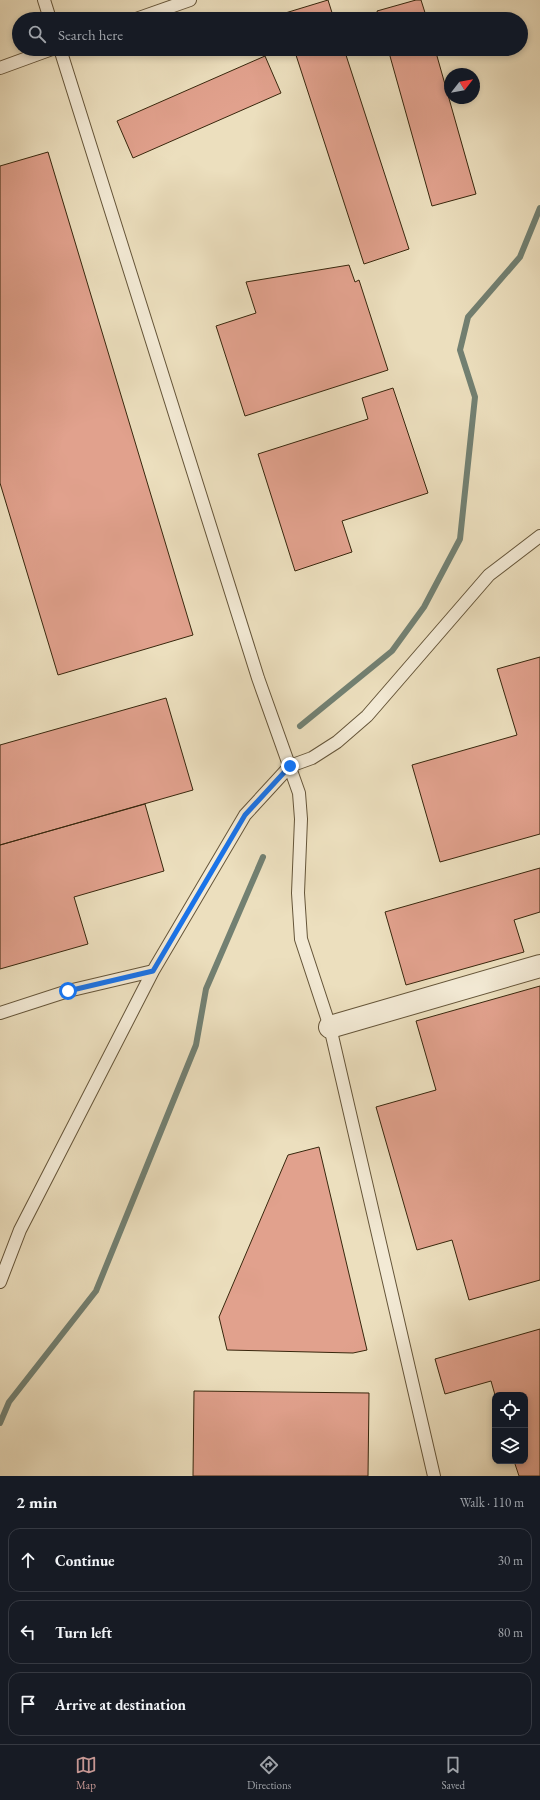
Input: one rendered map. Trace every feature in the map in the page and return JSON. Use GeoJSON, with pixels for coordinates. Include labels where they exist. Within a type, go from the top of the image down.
{"type":"FeatureCollection","features":[{"type":"Feature","properties":{"kind":"street"},"geometry":{"type":"LineString","coordinates":[[330,1027],[540,966]]}},
{"type":"Feature","properties":{"kind":"lane"},"geometry":{"type":"LineString","coordinates":[[44,0],[48,12]]}},
{"type":"Feature","properties":{"kind":"lane"},"geometry":{"type":"LineString","coordinates":[[156,12],[190,0]]}},
{"type":"Feature","properties":{"kind":"lane"},"geometry":{"type":"LineString","coordinates":[[0,68],[33,56]]}},
{"type":"Feature","properties":{"kind":"lane"},"geometry":{"type":"LineString","coordinates":[[62,56],[258,678],[299,793],[301,819],[298,893],[301,939],[330,1027],[434,1476]]}},
{"type":"Feature","properties":{"kind":"lane"},"geometry":{"type":"LineString","coordinates":[[0,1282],[20,1230],[153,971],[245,815],[290,766],[312,758],[337,742],[366,716],[488,575],[540,536]]}},
{"type":"Feature","properties":{"kind":"lane"},"geometry":{"type":"LineString","coordinates":[[0,1014],[68,991],[153,971]]}},
{"type":"Feature","properties":{"kind":"building"},"geometry":{"type":"Polygon","coordinates":[[[328,0],[332,12],[289,12],[328,0]]]}},
{"type":"Feature","properties":{"kind":"building"},"geometry":{"type":"Polygon","coordinates":[[[416,0],[421,0],[425,12],[377,12],[416,0]]]}},
{"type":"Feature","properties":{"kind":"building"},"geometry":{"type":"Polygon","coordinates":[[[265,56],[281,93],[133,158],[117,121],[265,56]]]}},
{"type":"Feature","properties":{"kind":"building"},"geometry":{"type":"Polygon","coordinates":[[[296,56],[346,56],[409,249],[364,264],[296,56]]]}},
{"type":"Feature","properties":{"kind":"building"},"geometry":{"type":"Polygon","coordinates":[[[390,56],[437,56],[444,81],[444,104],[451,104],[476,194],[432,206],[390,56]]]}},
{"type":"Feature","properties":{"kind":"building"},"geometry":{"type":"Polygon","coordinates":[[[48,152],[193,635],[58,675],[0,483],[0,166],[48,152]]]}},
{"type":"Feature","properties":{"kind":"building"},"geometry":{"type":"Polygon","coordinates":[[[349,265],[355,282],[359,280],[388,370],[245,416],[216,326],[256,313],[246,282],[349,265]]]}},
{"type":"Feature","properties":{"kind":"building"},"geometry":{"type":"Polygon","coordinates":[[[393,388],[428,493],[342,521],[352,552],[295,571],[258,454],[368,419],[362,398],[393,388]]]}},
{"type":"Feature","properties":{"kind":"building"},"geometry":{"type":"Polygon","coordinates":[[[540,657],[540,834],[440,862],[412,765],[517,735],[497,669],[540,657]]]}},
{"type":"Feature","properties":{"kind":"building"},"geometry":{"type":"Polygon","coordinates":[[[166,698],[193,790],[0,845],[0,745],[166,698]]]}},
{"type":"Feature","properties":{"kind":"building"},"geometry":{"type":"Polygon","coordinates":[[[145,804],[164,871],[74,897],[88,944],[0,969],[0,845],[145,804]]]}},
{"type":"Feature","properties":{"kind":"building"},"geometry":{"type":"Polygon","coordinates":[[[540,868],[540,912],[514,920],[524,952],[406,985],[385,912],[540,868]]]}},
{"type":"Feature","properties":{"kind":"building"},"geometry":{"type":"Polygon","coordinates":[[[540,986],[540,1280],[469,1300],[452,1240],[417,1250],[376,1107],[436,1090],[416,1021],[540,986]]]}},
{"type":"Feature","properties":{"kind":"building"},"geometry":{"type":"Polygon","coordinates":[[[319,1147],[367,1350],[353,1353],[227,1350],[219,1317],[288,1155],[319,1147]]]}},
{"type":"Feature","properties":{"kind":"building"},"geometry":{"type":"Polygon","coordinates":[[[540,1329],[540,1476],[519,1476],[515,1464],[528,1464],[528,1392],[494,1392],[491,1381],[445,1394],[435,1359],[540,1329]]]}},
{"type":"Feature","properties":{"kind":"building"},"geometry":{"type":"Polygon","coordinates":[[[194,1391],[369,1393],[368,1476],[193,1476],[194,1391]]]}},
{"type":"Feature","properties":{"kind":"waterway"},"geometry":{"type":"LineString","coordinates":[[300,726],[392,651],[424,607],[460,539],[475,397],[460,350],[468,317],[520,257],[540,208]]}},
{"type":"Feature","properties":{"kind":"waterway"},"geometry":{"type":"LineString","coordinates":[[0,1423],[9,1402],[96,1291],[196,1045],[206,989],[263,857]]}},
{"type":"Feature","properties":{"kind":"route"},"geometry":{"type":"LineString","coordinates":[[68,991],[153,971],[245,815],[290,766]]}}]}
